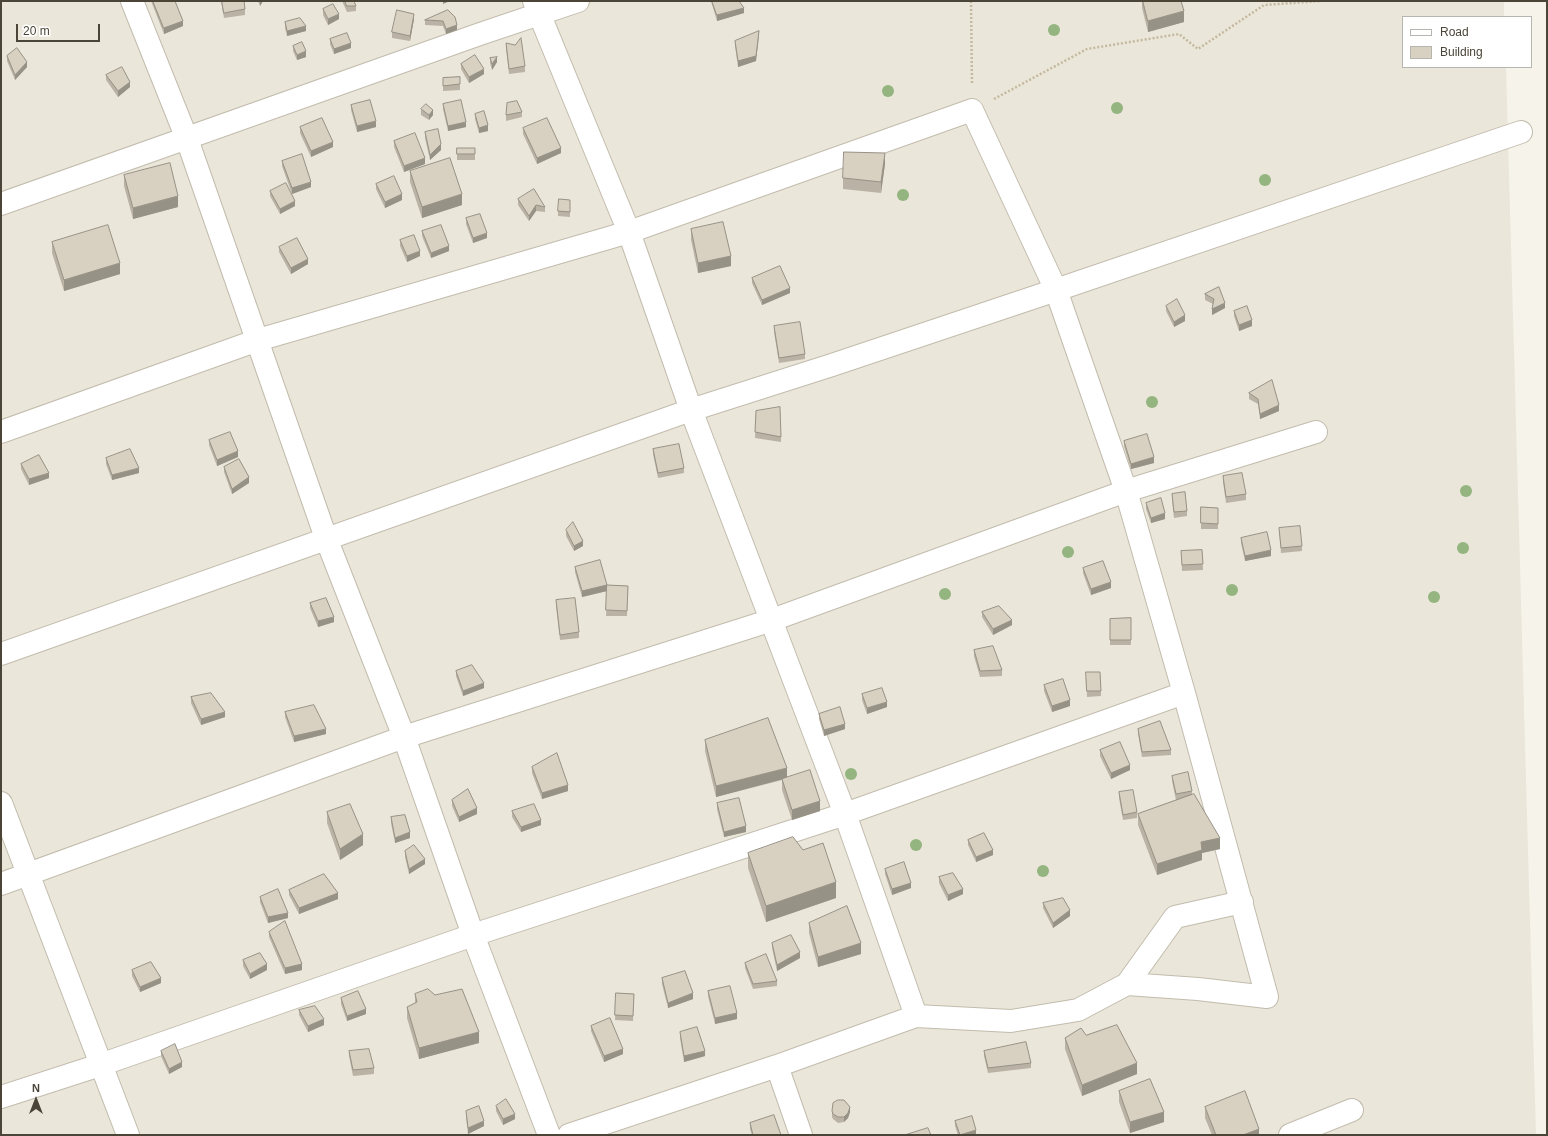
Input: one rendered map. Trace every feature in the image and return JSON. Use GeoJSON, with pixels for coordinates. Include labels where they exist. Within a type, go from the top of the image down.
{"type":"FeatureCollection","features":[{"type":"Feature","properties":{"kind":"street"},"geometry":{"type":"LineString","coordinates":[[132,1],[187,139],[326,538],[404,737],[473,935],[549,1135]]}},
{"type":"Feature","properties":{"kind":"street"},"geometry":{"type":"LineString","coordinates":[[1,204],[187,139],[536,7],[578,1]]}},
{"type":"Feature","properties":{"kind":"street"},"geometry":{"type":"LineString","coordinates":[[536,7],[629,232],[691,410],[845,814],[916,1016]]}},
{"type":"Feature","properties":{"kind":"street"},"geometry":{"type":"LineString","coordinates":[[1,432],[258,340],[629,232],[972,110],[1056,290],[1126,491],[1184,693],[1267,997],[1198,989],[1127,984]]}},
{"type":"Feature","properties":{"kind":"street"},"geometry":{"type":"LineString","coordinates":[[1,654],[691,410],[832,365],[1056,290],[1521,132]]}},
{"type":"Feature","properties":{"kind":"street"},"geometry":{"type":"LineString","coordinates":[[1,884],[404,737],[772,620],[1126,491],[1316,432]]}},
{"type":"Feature","properties":{"kind":"street"},"geometry":{"type":"LineString","coordinates":[[1,1097],[100,1065],[473,935],[845,814],[1184,693]]}},
{"type":"Feature","properties":{"kind":"street"},"geometry":{"type":"LineString","coordinates":[[1,803],[128,1135]]}},
{"type":"Feature","properties":{"kind":"street"},"geometry":{"type":"LineString","coordinates":[[569,1135],[777,1066],[916,1016],[1011,1021],[1078,1010],[1127,984],[1175,917],[1242,902]]}},
{"type":"Feature","properties":{"kind":"street"},"geometry":{"type":"LineString","coordinates":[[777,1066],[801,1135]]}},
{"type":"Feature","properties":{"kind":"street"},"geometry":{"type":"LineString","coordinates":[[1290,1135],[1352,1110]]}},
{"type":"Feature","properties":{"kind":"path"},"geometry":{"type":"LineString","coordinates":[[970,1],[972,110],[1087,49],[1179,34],[1198,49],[1264,5],[1320,1]]}},
{"type":"Feature","properties":{"kind":"shaded area"},"geometry":{"type":"Polygon","coordinates":[[[1,1],[1504,1],[1504,16],[1402,16],[1402,68],[1506,68],[1536,1135],[1,1135],[1,1]]]}},
{"type":"Feature","properties":{"kind":"building"},"geometry":{"type":"Polygon","coordinates":[[[153,1],[175,1],[183,21],[164,28],[153,1]]]}},
{"type":"Feature","properties":{"kind":"building"},"geometry":{"type":"Polygon","coordinates":[[[222,1],[244,1],[245,9],[224,13],[222,1]]]}},
{"type":"Feature","properties":{"kind":"building"},"geometry":{"type":"Polygon","coordinates":[[[345,1],[354,1],[356,6],[347,6],[345,1]]]}},
{"type":"Feature","properties":{"kind":"building"},"geometry":{"type":"Polygon","coordinates":[[[712,1],[739,1],[744,8],[717,15],[712,1]]]}},
{"type":"Feature","properties":{"kind":"building"},"geometry":{"type":"Polygon","coordinates":[[[1143,1],[1181,1],[1184,11],[1148,21],[1143,1]]]}},
{"type":"Feature","properties":{"kind":"building"},"geometry":{"type":"Polygon","coordinates":[[[333,4],[339,14],[328,19],[323,9],[333,4]]]}},
{"type":"Feature","properties":{"kind":"building"},"geometry":{"type":"Polygon","coordinates":[[[397,10],[414,14],[410,36],[392,32],[397,10]]]}},
{"type":"Feature","properties":{"kind":"building"},"geometry":{"type":"Polygon","coordinates":[[[448,10],[455,17],[457,25],[446,29],[443,21],[425,20],[448,10]]]}},
{"type":"Feature","properties":{"kind":"building"},"geometry":{"type":"Polygon","coordinates":[[[300,18],[306,26],[287,31],[285,22],[300,18]]]}},
{"type":"Feature","properties":{"kind":"building"},"geometry":{"type":"Polygon","coordinates":[[[759,31],[756,56],[738,61],[735,41],[759,31]]]}},
{"type":"Feature","properties":{"kind":"building"},"geometry":{"type":"Polygon","coordinates":[[[347,33],[351,43],[334,49],[330,39],[347,33]]]}},
{"type":"Feature","properties":{"kind":"building"},"geometry":{"type":"Polygon","coordinates":[[[521,38],[525,66],[509,69],[506,43],[515,45],[521,38]]]}},
{"type":"Feature","properties":{"kind":"building"},"geometry":{"type":"Polygon","coordinates":[[[302,42],[306,51],[297,55],[293,46],[302,42]]]}},
{"type":"Feature","properties":{"kind":"building"},"geometry":{"type":"Polygon","coordinates":[[[17,48],[27,62],[15,75],[7,56],[17,48]]]}},
{"type":"Feature","properties":{"kind":"building"},"geometry":{"type":"Polygon","coordinates":[[[475,55],[484,69],[469,77],[461,64],[475,55]]]}},
{"type":"Feature","properties":{"kind":"building"},"geometry":{"type":"Polygon","coordinates":[[[497,57],[492,64],[490,58],[497,57]]]}},
{"type":"Feature","properties":{"kind":"building"},"geometry":{"type":"Polygon","coordinates":[[[122,67],[130,82],[118,91],[106,75],[122,67]]]}},
{"type":"Feature","properties":{"kind":"building"},"geometry":{"type":"Polygon","coordinates":[[[460,77],[460,84],[443,86],[443,78],[460,77]]]}},
{"type":"Feature","properties":{"kind":"building"},"geometry":{"type":"Polygon","coordinates":[[[370,100],[376,121],[357,126],[351,105],[370,100]]]}},
{"type":"Feature","properties":{"kind":"building"},"geometry":{"type":"Polygon","coordinates":[[[461,100],[466,122],[448,126],[443,104],[461,100]]]}},
{"type":"Feature","properties":{"kind":"building"},"geometry":{"type":"Polygon","coordinates":[[[517,101],[522,112],[506,115],[507,103],[517,101]]]}},
{"type":"Feature","properties":{"kind":"building"},"geometry":{"type":"Polygon","coordinates":[[[426,104],[433,110],[429,115],[421,109],[426,104]]]}},
{"type":"Feature","properties":{"kind":"building"},"geometry":{"type":"Polygon","coordinates":[[[484,111],[488,125],[479,128],[475,114],[484,111]]]}},
{"type":"Feature","properties":{"kind":"building"},"geometry":{"type":"Polygon","coordinates":[[[322,118],[333,142],[311,151],[300,127],[322,118]]]}},
{"type":"Feature","properties":{"kind":"building"},"geometry":{"type":"Polygon","coordinates":[[[547,118],[561,148],[537,158],[523,128],[547,118]]]}},
{"type":"Feature","properties":{"kind":"building"},"geometry":{"type":"Polygon","coordinates":[[[438,129],[441,144],[430,155],[425,132],[438,129]]]}},
{"type":"Feature","properties":{"kind":"building"},"geometry":{"type":"Polygon","coordinates":[[[415,133],[425,158],[404,166],[394,141],[415,133]]]}},
{"type":"Feature","properties":{"kind":"building"},"geometry":{"type":"Polygon","coordinates":[[[457,148],[475,148],[475,154],[457,154],[457,148]]]}},
{"type":"Feature","properties":{"kind":"building"},"geometry":{"type":"Polygon","coordinates":[[[844,152],[885,153],[881,182],[843,178],[844,152]]]}},
{"type":"Feature","properties":{"kind":"building"},"geometry":{"type":"Polygon","coordinates":[[[302,154],[311,182],[292,188],[282,161],[302,154]]]}},
{"type":"Feature","properties":{"kind":"building"},"geometry":{"type":"Polygon","coordinates":[[[450,158],[462,194],[422,207],[410,171],[450,158]]]}},
{"type":"Feature","properties":{"kind":"building"},"geometry":{"type":"Polygon","coordinates":[[[170,163],[178,196],[133,208],[124,175],[170,163]]]}},
{"type":"Feature","properties":{"kind":"building"},"geometry":{"type":"Polygon","coordinates":[[[394,176],[402,194],[385,202],[376,184],[394,176]]]}},
{"type":"Feature","properties":{"kind":"building"},"geometry":{"type":"Polygon","coordinates":[[[286,183],[295,201],[280,209],[270,191],[286,183]]]}},
{"type":"Feature","properties":{"kind":"building"},"geometry":{"type":"Polygon","coordinates":[[[534,189],[545,207],[536,205],[529,216],[518,199],[534,189]]]}},
{"type":"Feature","properties":{"kind":"building"},"geometry":{"type":"Polygon","coordinates":[[[559,199],[570,200],[570,212],[558,211],[559,199]]]}},
{"type":"Feature","properties":{"kind":"building"},"geometry":{"type":"Polygon","coordinates":[[[480,214],[487,233],[473,238],[466,218],[480,214]]]}},
{"type":"Feature","properties":{"kind":"building"},"geometry":{"type":"Polygon","coordinates":[[[723,222],[731,256],[698,263],[691,229],[723,222]]]}},
{"type":"Feature","properties":{"kind":"building"},"geometry":{"type":"Polygon","coordinates":[[[108,225],[120,263],[64,280],[52,242],[108,225]]]}},
{"type":"Feature","properties":{"kind":"building"},"geometry":{"type":"Polygon","coordinates":[[[441,225],[449,246],[431,253],[422,231],[441,225]]]}},
{"type":"Feature","properties":{"kind":"building"},"geometry":{"type":"Polygon","coordinates":[[[414,235],[420,251],[407,256],[400,240],[414,235]]]}},
{"type":"Feature","properties":{"kind":"building"},"geometry":{"type":"Polygon","coordinates":[[[297,238],[308,259],[291,268],[279,247],[297,238]]]}},
{"type":"Feature","properties":{"kind":"building"},"geometry":{"type":"Polygon","coordinates":[[[780,266],[790,288],[762,300],[752,278],[780,266]]]}},
{"type":"Feature","properties":{"kind":"building"},"geometry":{"type":"Polygon","coordinates":[[[1219,287],[1225,303],[1212,309],[1214,299],[1205,294],[1219,287]]]}},
{"type":"Feature","properties":{"kind":"building"},"geometry":{"type":"Polygon","coordinates":[[[1177,299],[1185,315],[1174,322],[1166,306],[1177,299]]]}},
{"type":"Feature","properties":{"kind":"building"},"geometry":{"type":"Polygon","coordinates":[[[1247,306],[1252,320],[1239,325],[1234,311],[1247,306]]]}},
{"type":"Feature","properties":{"kind":"building"},"geometry":{"type":"Polygon","coordinates":[[[800,322],[805,354],[779,358],[774,326],[800,322]]]}},
{"type":"Feature","properties":{"kind":"building"},"geometry":{"type":"Polygon","coordinates":[[[1272,380],[1279,405],[1260,414],[1258,399],[1249,393],[1272,380]]]}},
{"type":"Feature","properties":{"kind":"building"},"geometry":{"type":"Polygon","coordinates":[[[780,407],[781,437],[755,432],[756,411],[780,407]]]}},
{"type":"Feature","properties":{"kind":"building"},"geometry":{"type":"Polygon","coordinates":[[[230,432],[238,451],[217,460],[209,440],[230,432]]]}},
{"type":"Feature","properties":{"kind":"building"},"geometry":{"type":"Polygon","coordinates":[[[1147,434],[1154,457],[1131,464],[1124,441],[1147,434]]]}},
{"type":"Feature","properties":{"kind":"building"},"geometry":{"type":"Polygon","coordinates":[[[679,444],[684,468],[658,473],[653,449],[679,444]]]}},
{"type":"Feature","properties":{"kind":"building"},"geometry":{"type":"Polygon","coordinates":[[[130,449],[139,468],[112,475],[106,458],[130,449]]]}},
{"type":"Feature","properties":{"kind":"building"},"geometry":{"type":"Polygon","coordinates":[[[39,455],[49,473],[29,479],[21,464],[39,455]]]}},
{"type":"Feature","properties":{"kind":"building"},"geometry":{"type":"Polygon","coordinates":[[[239,459],[249,477],[232,489],[224,467],[239,459]]]}},
{"type":"Feature","properties":{"kind":"building"},"geometry":{"type":"Polygon","coordinates":[[[1242,473],[1246,494],[1226,497],[1223,476],[1242,473]]]}},
{"type":"Feature","properties":{"kind":"building"},"geometry":{"type":"Polygon","coordinates":[[[1185,492],[1187,511],[1174,512],[1172,494],[1185,492]]]}},
{"type":"Feature","properties":{"kind":"building"},"geometry":{"type":"Polygon","coordinates":[[[1161,498],[1165,513],[1151,518],[1146,503],[1161,498]]]}},
{"type":"Feature","properties":{"kind":"building"},"geometry":{"type":"Polygon","coordinates":[[[1201,507],[1218,508],[1218,524],[1201,523],[1201,507]]]}},
{"type":"Feature","properties":{"kind":"building"},"geometry":{"type":"Polygon","coordinates":[[[573,522],[583,541],[574,546],[566,530],[573,522]]]}},
{"type":"Feature","properties":{"kind":"building"},"geometry":{"type":"Polygon","coordinates":[[[1300,526],[1302,546],[1281,548],[1279,528],[1300,526]]]}},
{"type":"Feature","properties":{"kind":"building"},"geometry":{"type":"Polygon","coordinates":[[[1267,532],[1271,550],[1245,556],[1241,538],[1267,532]]]}},
{"type":"Feature","properties":{"kind":"building"},"geometry":{"type":"Polygon","coordinates":[[[1202,550],[1203,564],[1182,565],[1181,551],[1202,550]]]}},
{"type":"Feature","properties":{"kind":"building"},"geometry":{"type":"Polygon","coordinates":[[[600,560],[607,585],[582,591],[575,567],[600,560]]]}},
{"type":"Feature","properties":{"kind":"building"},"geometry":{"type":"Polygon","coordinates":[[[1103,561],[1111,582],[1091,589],[1083,568],[1103,561]]]}},
{"type":"Feature","properties":{"kind":"building"},"geometry":{"type":"Polygon","coordinates":[[[607,585],[628,586],[627,611],[606,610],[607,585]]]}},
{"type":"Feature","properties":{"kind":"building"},"geometry":{"type":"Polygon","coordinates":[[[326,598],[334,617],[318,621],[310,603],[326,598]]]}},
{"type":"Feature","properties":{"kind":"building"},"geometry":{"type":"Polygon","coordinates":[[[575,598],[579,632],[560,635],[556,600],[575,598]]]}},
{"type":"Feature","properties":{"kind":"building"},"geometry":{"type":"Polygon","coordinates":[[[999,606],[1012,620],[993,629],[982,612],[999,606]]]}},
{"type":"Feature","properties":{"kind":"building"},"geometry":{"type":"Polygon","coordinates":[[[1131,618],[1131,640],[1110,640],[1110,619],[1131,618]]]}},
{"type":"Feature","properties":{"kind":"building"},"geometry":{"type":"Polygon","coordinates":[[[993,646],[1002,670],[980,671],[974,650],[993,646]]]}},
{"type":"Feature","properties":{"kind":"building"},"geometry":{"type":"Polygon","coordinates":[[[472,665],[484,683],[463,691],[456,671],[472,665]]]}},
{"type":"Feature","properties":{"kind":"building"},"geometry":{"type":"Polygon","coordinates":[[[1086,672],[1100,672],[1101,691],[1087,691],[1086,672]]]}},
{"type":"Feature","properties":{"kind":"building"},"geometry":{"type":"Polygon","coordinates":[[[1063,679],[1070,700],[1052,706],[1044,685],[1063,679]]]}},
{"type":"Feature","properties":{"kind":"building"},"geometry":{"type":"Polygon","coordinates":[[[882,688],[887,702],[867,708],[862,694],[882,688]]]}},
{"type":"Feature","properties":{"kind":"building"},"geometry":{"type":"Polygon","coordinates":[[[211,693],[225,712],[201,719],[191,697],[211,693]]]}},
{"type":"Feature","properties":{"kind":"building"},"geometry":{"type":"Polygon","coordinates":[[[314,705],[326,729],[294,736],[285,712],[314,705]]]}},
{"type":"Feature","properties":{"kind":"building"},"geometry":{"type":"Polygon","coordinates":[[[840,707],[845,724],[824,730],[819,714],[840,707]]]}},
{"type":"Feature","properties":{"kind":"building"},"geometry":{"type":"Polygon","coordinates":[[[768,718],[787,768],[716,786],[705,740],[768,718]]]}},
{"type":"Feature","properties":{"kind":"building"},"geometry":{"type":"Polygon","coordinates":[[[1160,721],[1171,750],[1142,752],[1138,729],[1160,721]]]}},
{"type":"Feature","properties":{"kind":"building"},"geometry":{"type":"Polygon","coordinates":[[[1120,742],[1130,765],[1111,773],[1100,750],[1120,742]]]}},
{"type":"Feature","properties":{"kind":"building"},"geometry":{"type":"Polygon","coordinates":[[[557,753],[568,785],[542,793],[532,767],[557,753]]]}},
{"type":"Feature","properties":{"kind":"building"},"geometry":{"type":"Polygon","coordinates":[[[810,770],[820,801],[792,810],[782,779],[810,770]]]}},
{"type":"Feature","properties":{"kind":"building"},"geometry":{"type":"Polygon","coordinates":[[[1188,772],[1192,791],[1176,794],[1172,776],[1188,772]]]}},
{"type":"Feature","properties":{"kind":"building"},"geometry":{"type":"Polygon","coordinates":[[[468,789],[477,808],[459,817],[452,800],[468,789]]]}},
{"type":"Feature","properties":{"kind":"building"},"geometry":{"type":"Polygon","coordinates":[[[1133,790],[1137,812],[1123,815],[1119,792],[1133,790]]]}},
{"type":"Feature","properties":{"kind":"building"},"geometry":{"type":"Polygon","coordinates":[[[1194,794],[1220,838],[1201,842],[1202,850],[1157,864],[1138,814],[1194,794]]]}},
{"type":"Feature","properties":{"kind":"building"},"geometry":{"type":"Polygon","coordinates":[[[739,798],[746,826],[724,832],[717,803],[739,798]]]}},
{"type":"Feature","properties":{"kind":"building"},"geometry":{"type":"Polygon","coordinates":[[[350,804],[363,834],[340,849],[327,812],[350,804]]]}},
{"type":"Feature","properties":{"kind":"building"},"geometry":{"type":"Polygon","coordinates":[[[534,804],[541,820],[521,827],[512,811],[534,804]]]}},
{"type":"Feature","properties":{"kind":"building"},"geometry":{"type":"Polygon","coordinates":[[[405,815],[410,832],[395,838],[391,817],[405,815]]]}},
{"type":"Feature","properties":{"kind":"building"},"geometry":{"type":"Polygon","coordinates":[[[984,833],[993,850],[976,857],[968,840],[984,833]]]}},
{"type":"Feature","properties":{"kind":"building"},"geometry":{"type":"Polygon","coordinates":[[[793,837],[803,850],[823,843],[836,882],[766,906],[748,853],[793,837]]]}},
{"type":"Feature","properties":{"kind":"building"},"geometry":{"type":"Polygon","coordinates":[[[414,845],[425,859],[409,869],[405,851],[414,845]]]}},
{"type":"Feature","properties":{"kind":"building"},"geometry":{"type":"Polygon","coordinates":[[[904,862],[911,883],[892,889],[885,869],[904,862]]]}},
{"type":"Feature","properties":{"kind":"building"},"geometry":{"type":"Polygon","coordinates":[[[953,873],[963,889],[948,895],[939,877],[953,873]]]}},
{"type":"Feature","properties":{"kind":"building"},"geometry":{"type":"Polygon","coordinates":[[[324,874],[338,893],[299,908],[289,890],[324,874]]]}},
{"type":"Feature","properties":{"kind":"building"},"geometry":{"type":"Polygon","coordinates":[[[278,889],[288,913],[268,917],[260,897],[278,889]]]}},
{"type":"Feature","properties":{"kind":"building"},"geometry":{"type":"Polygon","coordinates":[[[1063,898],[1070,910],[1053,923],[1043,903],[1063,898]]]}},
{"type":"Feature","properties":{"kind":"building"},"geometry":{"type":"Polygon","coordinates":[[[847,906],[861,943],[818,957],[809,923],[847,906]]]}},
{"type":"Feature","properties":{"kind":"building"},"geometry":{"type":"Polygon","coordinates":[[[285,921],[302,964],[285,968],[269,932],[285,921]]]}},
{"type":"Feature","properties":{"kind":"building"},"geometry":{"type":"Polygon","coordinates":[[[791,935],[800,952],[777,965],[772,943],[791,935]]]}},
{"type":"Feature","properties":{"kind":"building"},"geometry":{"type":"Polygon","coordinates":[[[260,953],[267,964],[250,974],[243,960],[260,953]]]}},
{"type":"Feature","properties":{"kind":"building"},"geometry":{"type":"Polygon","coordinates":[[[766,954],[777,981],[753,984],[745,963],[766,954]]]}},
{"type":"Feature","properties":{"kind":"building"},"geometry":{"type":"Polygon","coordinates":[[[151,962],[161,978],[140,987],[132,970],[151,962]]]}},
{"type":"Feature","properties":{"kind":"building"},"geometry":{"type":"Polygon","coordinates":[[[685,971],[693,993],[668,1003],[662,978],[685,971]]]}},
{"type":"Feature","properties":{"kind":"building"},"geometry":{"type":"Polygon","coordinates":[[[730,986],[737,1013],[715,1018],[708,991],[730,986]]]}},
{"type":"Feature","properties":{"kind":"building"},"geometry":{"type":"Polygon","coordinates":[[[428,989],[435,995],[462,989],[479,1032],[419,1048],[407,1007],[417,1002],[415,994],[428,989]]]}},
{"type":"Feature","properties":{"kind":"building"},"geometry":{"type":"Polygon","coordinates":[[[358,991],[366,1009],[347,1016],[341,998],[358,991]]]}},
{"type":"Feature","properties":{"kind":"building"},"geometry":{"type":"Polygon","coordinates":[[[616,993],[634,994],[633,1016],[615,1015],[616,993]]]}},
{"type":"Feature","properties":{"kind":"building"},"geometry":{"type":"Polygon","coordinates":[[[315,1006],[324,1019],[308,1026],[299,1010],[315,1006]]]}},
{"type":"Feature","properties":{"kind":"building"},"geometry":{"type":"Polygon","coordinates":[[[610,1018],[623,1049],[604,1056],[591,1026],[610,1018]]]}},
{"type":"Feature","properties":{"kind":"building"},"geometry":{"type":"Polygon","coordinates":[[[1117,1025],[1137,1063],[1082,1085],[1065,1038],[1081,1028],[1086,1035],[1117,1025]]]}},
{"type":"Feature","properties":{"kind":"building"},"geometry":{"type":"Polygon","coordinates":[[[697,1027],[705,1051],[684,1056],[680,1032],[697,1027]]]}},
{"type":"Feature","properties":{"kind":"building"},"geometry":{"type":"Polygon","coordinates":[[[1026,1042],[1031,1063],[988,1068],[984,1051],[1026,1042]]]}},
{"type":"Feature","properties":{"kind":"building"},"geometry":{"type":"Polygon","coordinates":[[[175,1044],[182,1062],[169,1069],[161,1051],[175,1044]]]}},
{"type":"Feature","properties":{"kind":"building"},"geometry":{"type":"Polygon","coordinates":[[[369,1049],[374,1068],[353,1070],[349,1051],[369,1049]]]}},
{"type":"Feature","properties":{"kind":"building"},"geometry":{"type":"Polygon","coordinates":[[[1150,1079],[1164,1112],[1130,1122],[1119,1091],[1150,1079]]]}},
{"type":"Feature","properties":{"kind":"building"},"geometry":{"type":"Polygon","coordinates":[[[1245,1091],[1259,1129],[1243,1135],[1216,1135],[1205,1107],[1245,1091]]]}},
{"type":"Feature","properties":{"kind":"building"},"geometry":{"type":"Polygon","coordinates":[[[506,1099],[515,1114],[503,1119],[496,1106],[506,1099]]]}},
{"type":"Feature","properties":{"kind":"building"},"geometry":{"type":"Polygon","coordinates":[[[838,1100],[844,1100],[850,1107],[848,1113],[844,1117],[838,1117],[833,1114],[833,1103],[838,1100]]]}},
{"type":"Feature","properties":{"kind":"building"},"geometry":{"type":"Polygon","coordinates":[[[479,1106],[484,1121],[468,1128],[466,1111],[479,1106]]]}},
{"type":"Feature","properties":{"kind":"building"},"geometry":{"type":"Polygon","coordinates":[[[774,1115],[781,1135],[753,1135],[750,1123],[774,1115]]]}},
{"type":"Feature","properties":{"kind":"building"},"geometry":{"type":"Polygon","coordinates":[[[972,1116],[976,1130],[960,1135],[955,1121],[972,1116]]]}},
{"type":"Feature","properties":{"kind":"building"},"geometry":{"type":"Polygon","coordinates":[[[928,1128],[931,1135],[905,1135],[928,1128]]]}}]}
